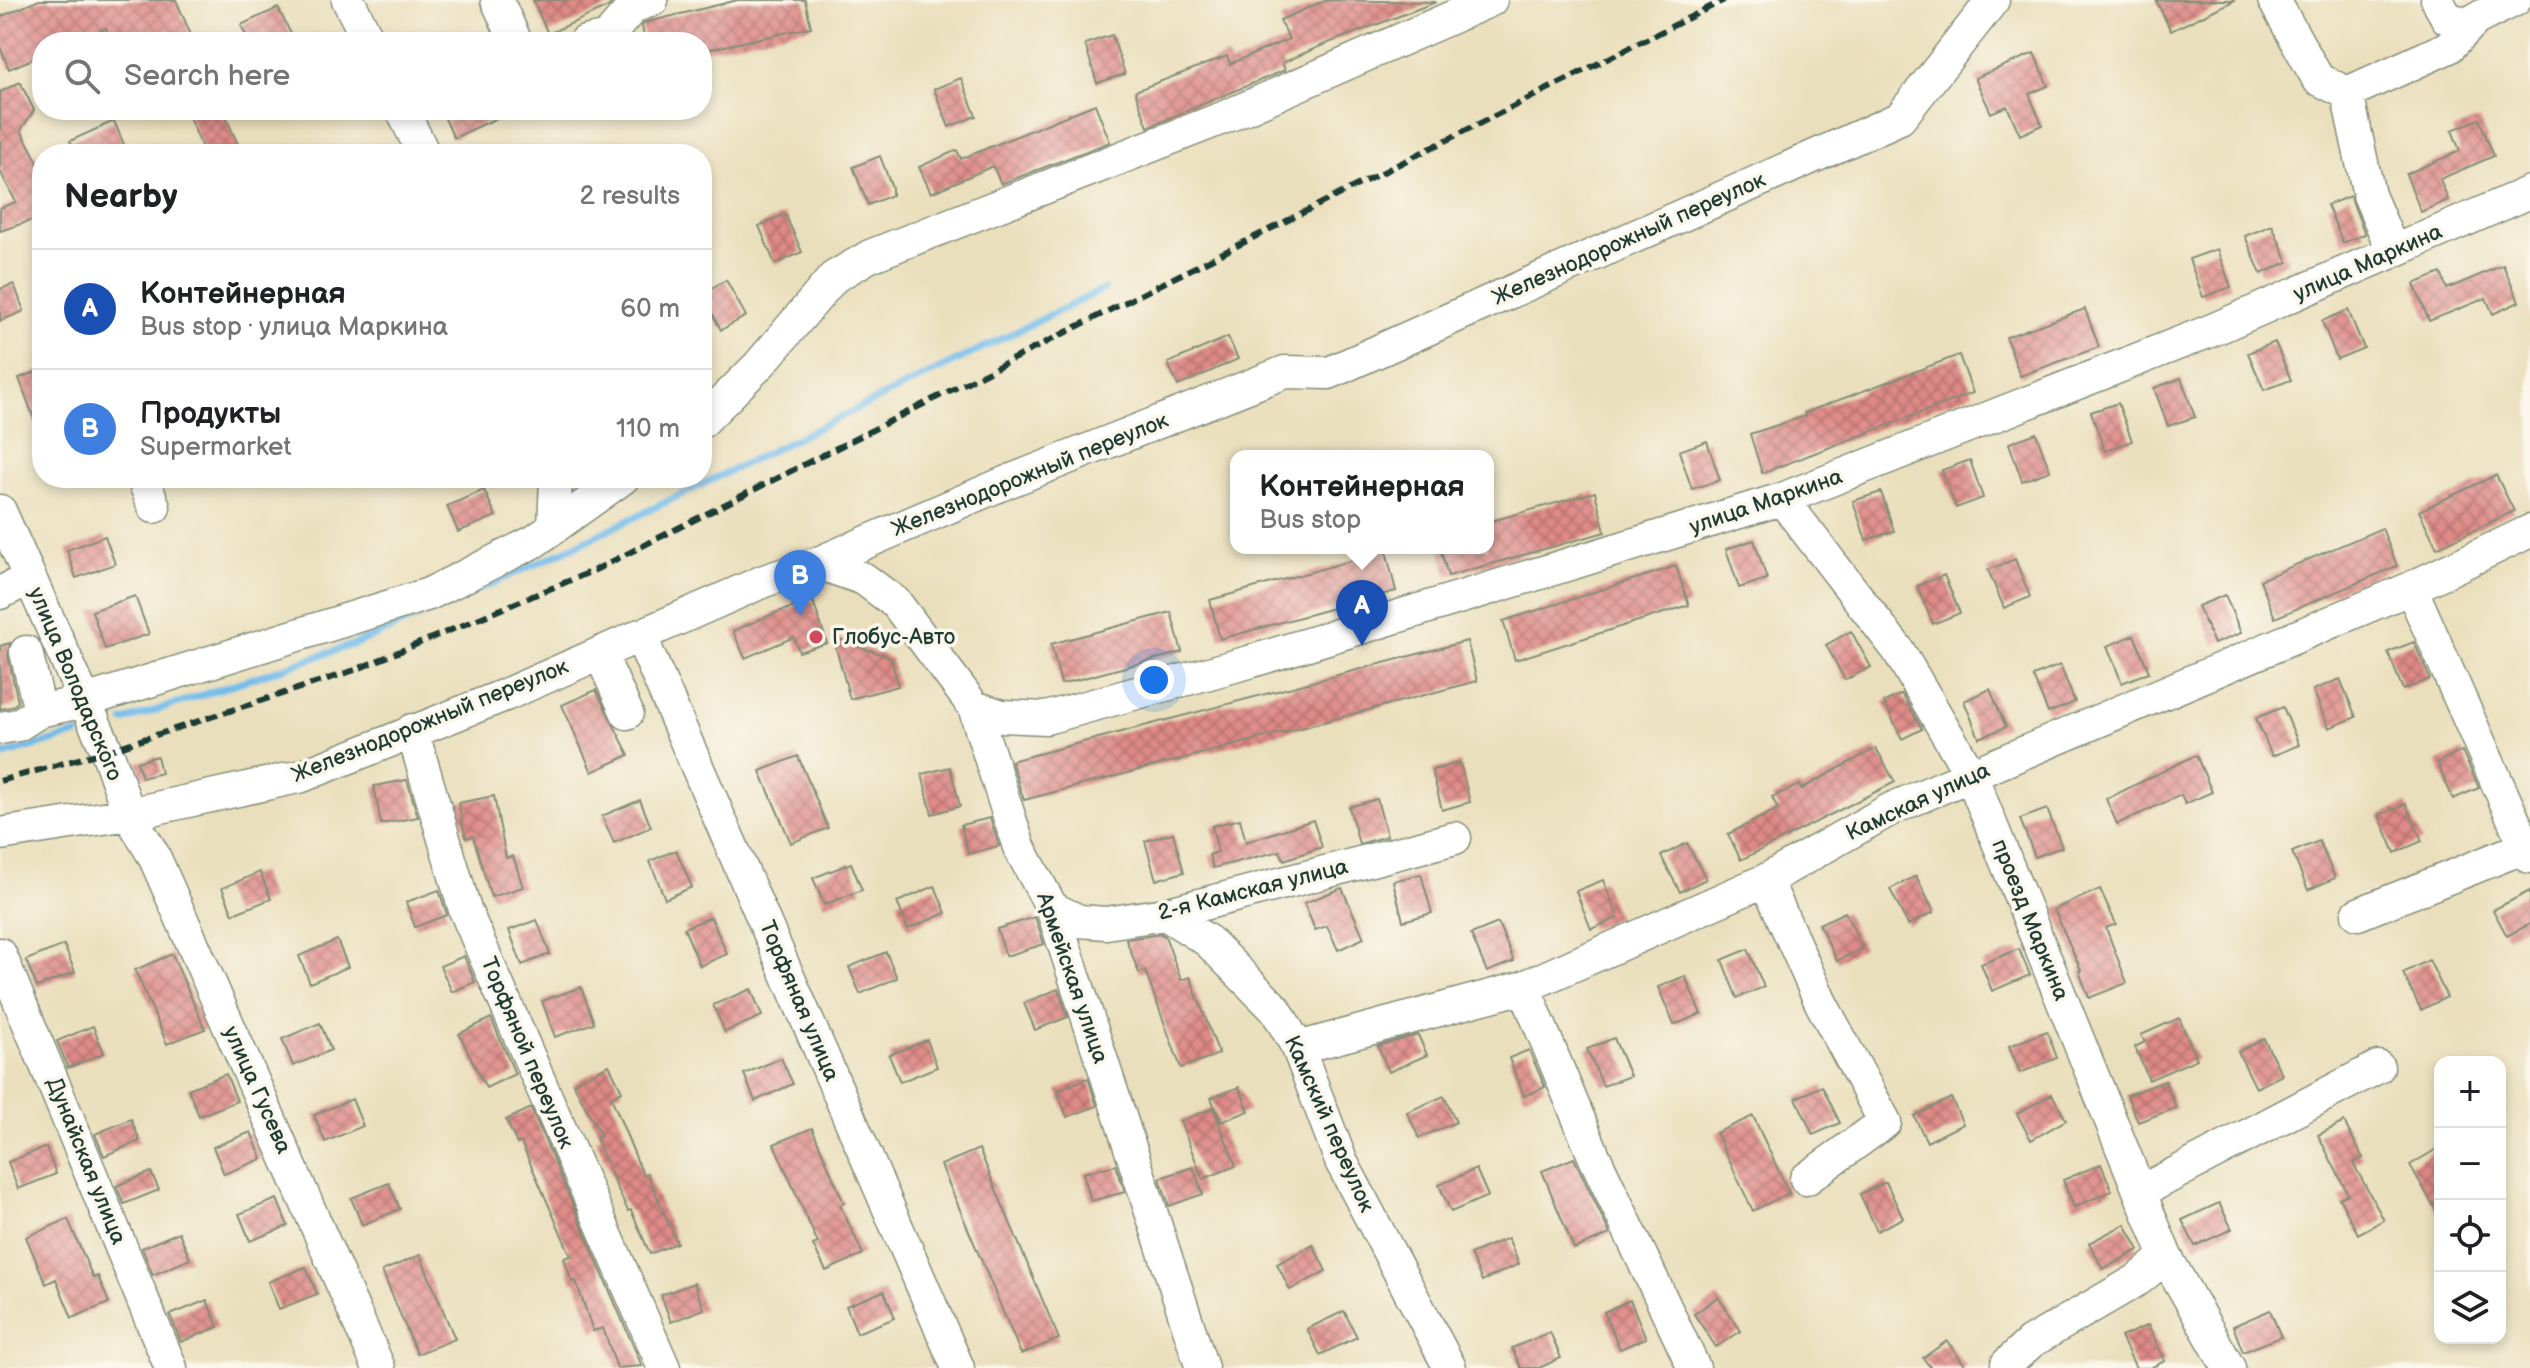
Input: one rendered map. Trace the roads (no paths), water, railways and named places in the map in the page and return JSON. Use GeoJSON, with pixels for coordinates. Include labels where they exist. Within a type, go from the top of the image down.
{"type":"FeatureCollection","features":[{"type":"Feature","properties":{"kind":"street"},"geometry":{"type":"LineString","coordinates":[[348,0],[364,32]]}},
{"type":"Feature","properties":{"kind":"street"},"geometry":{"type":"LineString","coordinates":[[497,0],[511,32]]}},
{"type":"Feature","properties":{"kind":"street"},"geometry":{"type":"LineString","coordinates":[[611,32],[633,7],[652,0]]}},
{"type":"Feature","properties":{"kind":"street"},"geometry":{"type":"LineString","coordinates":[[712,412],[759,365],[834,277],[870,256],[1225,117],[1491,0]]}},
{"type":"Feature","properties":{"kind":"street","name":"Железнодорожный переулок"},"geometry":{"type":"LineString","coordinates":[[0,834],[129,814],[302,776],[505,695],[764,581],[818,563],[1007,482],[1285,372],[1329,373],[1900,118],[1993,0]]}},
{"type":"Feature","properties":{"kind":"street"},"geometry":{"type":"LineString","coordinates":[[2274,0],[2318,79],[2347,93]]}},
{"type":"Feature","properties":{"kind":"street"},"geometry":{"type":"LineString","coordinates":[[2437,0],[2447,18],[2470,25]]}},
{"type":"Feature","properties":{"kind":"street"},"geometry":{"type":"LineString","coordinates":[[2347,93],[2449,47],[2476,19],[2515,0]]}},
{"type":"Feature","properties":{"kind":"street"},"geometry":{"type":"LineString","coordinates":[[2347,93],[2369,195],[2393,251]]}},
{"type":"Feature","properties":{"kind":"street"},"geometry":{"type":"LineString","coordinates":[[407,120],[419,144]]}},
{"type":"Feature","properties":{"kind":"street","name":"улица Маркина"},"geometry":{"type":"LineString","coordinates":[[974,707],[1002,716],[1046,718],[1276,654],[1782,499],[2210,331],[2530,192]]}},
{"type":"Feature","properties":{"kind":"street"},"geometry":{"type":"LineString","coordinates":[[554,527],[556,488]]}},
{"type":"Feature","properties":{"kind":"street"},"geometry":{"type":"LineString","coordinates":[[0,728],[18,725],[40,711],[85,701],[429,594],[535,541],[609,488]]}},
{"type":"Feature","properties":{"kind":"street","name":"проезд Маркина"},"geometry":{"type":"LineString","coordinates":[[1782,499],[1898,650],[1971,775],[2166,1257],[2229,1368]]}},
{"type":"Feature","properties":{"kind":"street","name":"улица Володарского"},"geometry":{"type":"LineString","coordinates":[[0,511],[8,550],[30,578],[107,751],[129,814]]}},
{"type":"Feature","properties":{"kind":"street","name":"Камская улица"},"geometry":{"type":"LineString","coordinates":[[1298,1048],[1524,987],[1766,880],[1891,809],[2411,588],[2530,531]]}},
{"type":"Feature","properties":{"kind":"street","name":"Армейская улица"},"geometry":{"type":"LineString","coordinates":[[818,563],[864,579],[896,603],[974,707],[1019,847],[1052,908],[1202,1368]]}},
{"type":"Feature","properties":{"kind":"street"},"geometry":{"type":"LineString","coordinates":[[0,593],[30,578]]}},
{"type":"Feature","properties":{"kind":"street"},"geometry":{"type":"LineString","coordinates":[[2358,914],[2528,850],[2411,588]]}},
{"type":"Feature","properties":{"kind":"street","name":"Торфяная улица"},"geometry":{"type":"LineString","coordinates":[[640,635],[958,1368]]}},
{"type":"Feature","properties":{"kind":"street"},"geometry":{"type":"LineString","coordinates":[[26,652],[40,711]]}},
{"type":"Feature","properties":{"kind":"street"},"geometry":{"type":"LineString","coordinates":[[600,653],[627,713]]}},
{"type":"Feature","properties":{"kind":"street","name":"Торфяной переулок"},"geometry":{"type":"LineString","coordinates":[[412,730],[465,910],[664,1368]]}},
{"type":"Feature","properties":{"kind":"street","name":"улица Гусева"},"geometry":{"type":"LineString","coordinates":[[129,814],[154,856],[379,1368]]}},
{"type":"Feature","properties":{"kind":"street","name":"2-я Камская улица"},"geometry":{"type":"LineString","coordinates":[[1052,908],[1079,921],[1106,923],[1165,914],[1455,838]]}},
{"type":"Feature","properties":{"kind":"street"},"geometry":{"type":"LineString","coordinates":[[1766,880],[1821,1003],[1885,1122],[1806,1179]]}},
{"type":"Feature","properties":{"kind":"street","name":"Камский переулок"},"geometry":{"type":"LineString","coordinates":[[1165,914],[1208,941],[1276,1010],[1298,1048],[1341,1161],[1450,1368]]}},
{"type":"Feature","properties":{"kind":"street","name":"Дунайская улица"},"geometry":{"type":"LineString","coordinates":[[0,954],[171,1368]]}},
{"type":"Feature","properties":{"kind":"street"},"geometry":{"type":"LineString","coordinates":[[1524,987],[1594,1156],[1694,1368]]}},
{"type":"Feature","properties":{"kind":"street"},"geometry":{"type":"LineString","coordinates":[[2140,1192],[2378,1067]]}},
{"type":"Feature","properties":{"kind":"street"},"geometry":{"type":"LineString","coordinates":[[2007,1368],[2007,1364],[2031,1342],[2139,1279],[2166,1257]]}},
{"type":"Feature","properties":{"kind":"waterway"},"geometry":{"type":"LineString","coordinates":[[712,480],[1104,289]]}},
{"type":"Feature","properties":{"kind":"waterway"},"geometry":{"type":"LineString","coordinates":[[124,721],[358,643],[567,550],[695,488]]}},
{"type":"Feature","properties":{"kind":"waterway"},"geometry":{"type":"LineString","coordinates":[[0,756],[77,734]]}},
{"type":"Feature","properties":{"kind":"railway"},"geometry":{"type":"LineString","coordinates":[[0,781],[107,751],[355,670],[595,570],[1724,0]]}},
{"type":"Feature","properties":{"kind":"place","name":"Продукты"},"geometry":{"type":"Point","coordinates":[800,616]}},
{"type":"Feature","properties":{"kind":"place","name":"Глобус-Авто"},"geometry":{"type":"Point","coordinates":[816,637]}},
{"type":"Feature","properties":{"kind":"place","name":"Контейнерная"},"geometry":{"type":"Point","coordinates":[1362,646]}}]}
